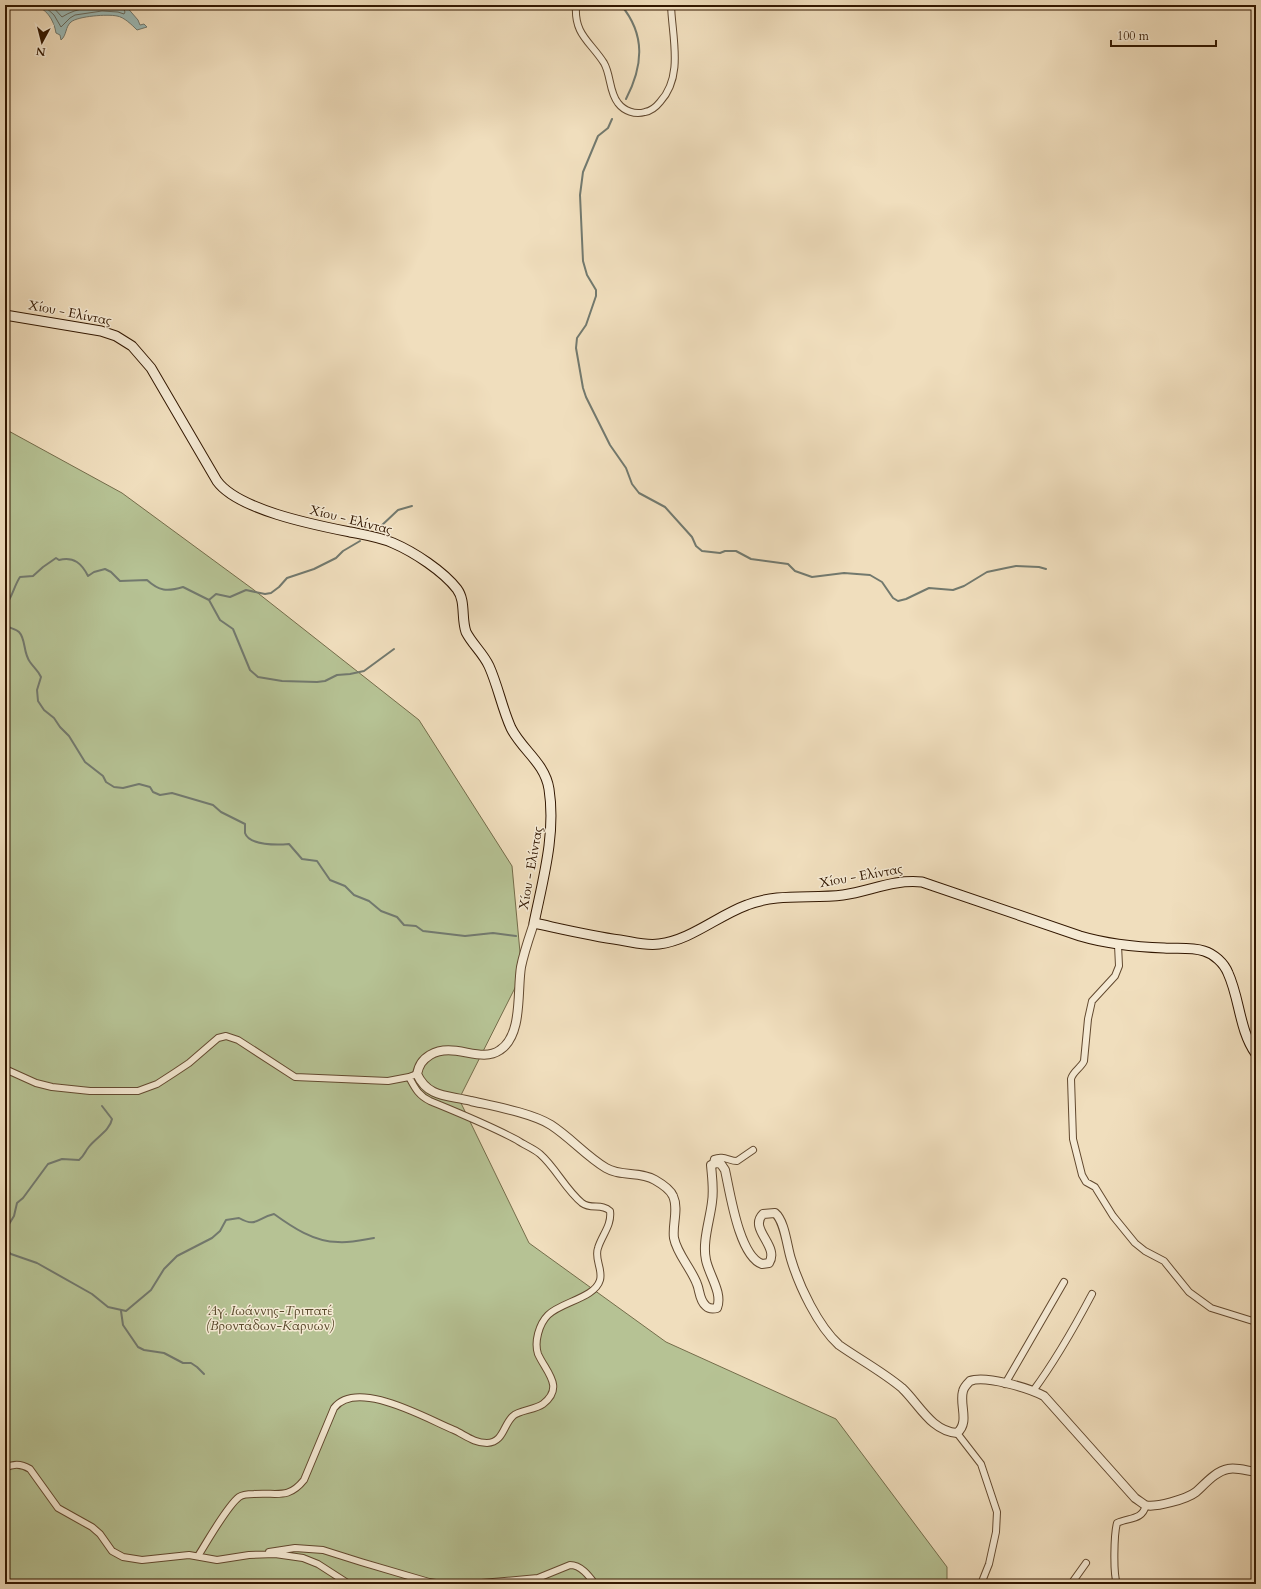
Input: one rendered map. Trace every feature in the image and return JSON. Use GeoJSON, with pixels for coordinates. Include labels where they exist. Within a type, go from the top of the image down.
{"type":"FeatureCollection","features":[{"type":"Feature","properties":{"kind":"main road","name":"Χίου - Ελίντας"},"geometry":{"type":"LineString","coordinates":[[5,315],[101,331],[121,339],[132,346],[151,368],[217,481],[231,495],[245,502],[282,515],[393,543],[404,548],[430,566],[453,585],[461,596],[466,631],[483,655],[489,667],[512,730],[542,769],[548,782],[551,806],[551,834],[534,923],[590,935],[645,944],[660,944],[672,942],[694,933],[731,912],[757,901],[844,895],[908,880],[922,882],[1080,936],[1118,945],[1191,948],[1203,951],[1216,958],[1228,972],[1248,1041],[1256,1054]]}},
{"type":"Feature","properties":{"kind":"street"},"geometry":{"type":"LineString","coordinates":[[576,5],[575,15],[578,26],[583,37],[604,63],[615,99],[622,108],[636,113],[649,111],[654,108],[663,99],[669,86],[675,60],[671,5]]}},
{"type":"Feature","properties":{"kind":"street"},"geometry":{"type":"LineString","coordinates":[[5,1069],[36,1083],[52,1087],[90,1090],[138,1091],[157,1084],[189,1063],[218,1038],[226,1036],[238,1040],[295,1077],[388,1081],[413,1075],[423,1060],[436,1051],[446,1049],[477,1054],[490,1054],[499,1051],[507,1043],[514,1029],[517,1019],[518,986],[534,923]]}},
{"type":"Feature","properties":{"kind":"street"},"geometry":{"type":"LineString","coordinates":[[1118,945],[1118,971],[1092,1001],[1088,1019],[1083,1065],[1072,1075],[1071,1078],[1073,1139],[1082,1175],[1086,1182],[1095,1187],[1099,1192],[1113,1216],[1135,1243],[1164,1261],[1179,1282],[1189,1292],[1215,1310],[1256,1322]]}},
{"type":"Feature","properties":{"kind":"street"},"geometry":{"type":"LineString","coordinates":[[413,1075],[426,1088],[436,1094],[471,1101],[543,1120],[566,1135],[607,1168],[619,1173],[637,1174],[652,1178],[666,1187],[674,1197],[674,1234],[676,1245],[697,1284],[706,1307],[714,1309],[717,1308],[718,1305],[718,1296],[706,1260],[713,1199],[711,1165],[714,1159],[718,1158],[738,1161],[753,1150]]}},
{"type":"Feature","properties":{"kind":"street"},"geometry":{"type":"LineString","coordinates":[[198,1556],[229,1510],[240,1497],[247,1494],[266,1492],[293,1492],[298,1487],[304,1480],[334,1408],[338,1402],[343,1399],[362,1397],[412,1410],[467,1438],[478,1442],[493,1442],[503,1433],[512,1416],[542,1405],[552,1394],[554,1385],[552,1378],[538,1352],[539,1329],[548,1315],[556,1308],[587,1294],[598,1285],[600,1277],[597,1262],[597,1249],[609,1225],[610,1211],[605,1207],[588,1206],[582,1203],[541,1155],[534,1150],[498,1130],[423,1097],[416,1091],[413,1075]]}},
{"type":"Feature","properties":{"kind":"street"},"geometry":{"type":"LineString","coordinates":[[713,1163],[721,1164],[725,1170],[740,1236],[752,1258],[762,1264],[769,1263],[771,1259],[771,1249],[763,1235],[759,1220],[763,1214],[775,1213],[781,1221],[791,1260],[803,1290],[821,1324],[831,1338],[902,1388],[936,1425],[944,1430],[957,1433],[980,1464],[997,1512],[996,1532],[989,1564],[981,1584]]}},
{"type":"Feature","properties":{"kind":"street"},"geometry":{"type":"LineString","coordinates":[[1005,1384],[1064,1282]]}},
{"type":"Feature","properties":{"kind":"street"},"geometry":{"type":"LineString","coordinates":[[1033,1391],[1068,1340],[1092,1294]]}},
{"type":"Feature","properties":{"kind":"street"},"geometry":{"type":"LineString","coordinates":[[957,1433],[962,1429],[963,1424],[963,1391],[970,1381],[980,1379],[1033,1391],[1044,1396],[1052,1403],[1130,1492],[1146,1505],[1167,1503],[1186,1498],[1220,1472],[1228,1469],[1237,1468],[1256,1472]]}},
{"type":"Feature","properties":{"kind":"street"},"geometry":{"type":"LineString","coordinates":[[5,1468],[15,1465],[30,1468],[58,1508],[92,1527],[100,1534],[112,1551],[126,1558],[142,1560],[177,1555],[198,1556],[217,1560],[261,1554],[284,1548],[315,1548],[429,1582],[442,1584],[470,1584],[538,1578],[574,1565],[578,1566],[595,1584]]}},
{"type":"Feature","properties":{"kind":"street"},"geometry":{"type":"LineString","coordinates":[[1117,1584],[1114,1577],[1114,1567],[1117,1523],[1141,1515],[1146,1505]]}},
{"type":"Feature","properties":{"kind":"street"},"geometry":{"type":"LineString","coordinates":[[261,1554],[275,1554],[308,1560],[328,1569],[349,1584]]}},
{"type":"Feature","properties":{"kind":"street"},"geometry":{"type":"LineString","coordinates":[[1071,1584],[1086,1563]]}},
{"type":"Feature","properties":{"kind":"green space","name":"Άγ. Ιωάννης-Τριπατέ (Βροντάδων-Καρυών)"},"geometry":{"type":"Polygon","coordinates":[[[5,429],[122,493],[254,590],[419,720],[512,866],[522,974],[459,1099],[529,1243],[666,1342],[836,1419],[947,1567],[947,1584],[5,1584],[5,429]]]}},
{"type":"Feature","properties":{"kind":"water"},"geometry":{"type":"Polygon","coordinates":[[[32,5],[125,5],[138,20],[140,25],[144,24],[147,27],[137,30],[125,20],[113,15],[86,17],[71,22],[61,40],[60,35],[56,33],[51,19],[45,11],[32,5]]]}},
{"type":"Feature","properties":{"kind":"waterway"},"geometry":{"type":"LineString","coordinates":[[621,5],[635,28],[639,51],[636,75],[626,99]]}},
{"type":"Feature","properties":{"kind":"waterway"},"geometry":{"type":"LineString","coordinates":[[612,119],[608,128],[598,136],[583,172],[580,195],[583,261],[587,275],[596,290],[596,296],[586,325],[577,338],[576,348],[586,397],[610,445],[626,468],[632,484],[639,493],[665,507],[692,537],[696,546],[702,551],[720,553],[725,551],[736,551],[751,559],[788,564],[795,571],[812,577],[844,573],[870,575],[882,582],[893,598],[898,601],[906,599],[929,588],[953,590],[964,586],[987,572],[1016,566],[1039,567],[1046,569]]}},
{"type":"Feature","properties":{"kind":"waterway"},"geometry":{"type":"LineString","coordinates":[[380,527],[398,510],[412,506]]}},
{"type":"Feature","properties":{"kind":"waterway"},"geometry":{"type":"LineString","coordinates":[[5,606],[20,577],[33,576],[56,558],[59,560],[69,559],[77,562],[88,576],[94,572],[105,569],[111,572],[120,581],[147,580],[164,590],[172,590],[183,587],[209,600],[216,594],[230,597],[246,590],[265,594],[271,593],[287,578],[314,569],[336,558],[343,551],[360,541]]}},
{"type":"Feature","properties":{"kind":"waterway"},"geometry":{"type":"LineString","coordinates":[[209,600],[220,620],[233,629],[250,670],[258,677],[282,681],[325,681],[337,675],[364,671],[394,649]]}},
{"type":"Feature","properties":{"kind":"waterway"},"geometry":{"type":"LineString","coordinates":[[5,625],[18,631],[21,635],[26,654],[31,664],[41,677],[37,690],[38,701],[44,710],[54,718],[69,736],[85,762],[103,776],[106,782],[114,787],[123,788],[139,784],[150,787],[153,792],[160,795],[172,793],[213,805],[221,812],[245,824],[245,833],[252,840],[265,844],[289,844],[302,859],[317,861],[330,880],[345,886],[354,895],[369,901],[381,911],[397,917],[404,925],[416,926],[423,931],[465,936],[493,933],[516,936]]}},
{"type":"Feature","properties":{"kind":"waterway"},"geometry":{"type":"LineString","coordinates":[[5,1247],[7,1244],[6,1229],[14,1216],[17,1203],[23,1198],[48,1164],[62,1159],[79,1160],[91,1144],[111,1123],[112,1119],[102,1106]]}},
{"type":"Feature","properties":{"kind":"waterway"},"geometry":{"type":"LineString","coordinates":[[5,1249],[11,1254],[37,1263],[92,1294],[108,1307],[126,1311],[151,1290],[164,1269],[177,1256],[212,1238],[220,1231],[226,1220],[239,1218],[245,1221],[253,1222],[274,1214],[296,1229],[312,1237],[320,1239],[347,1242],[374,1238]]}},
{"type":"Feature","properties":{"kind":"waterway"},"geometry":{"type":"LineString","coordinates":[[121,1311],[123,1325],[138,1347],[144,1350],[164,1353],[183,1363],[191,1363],[204,1374]]}}]}
